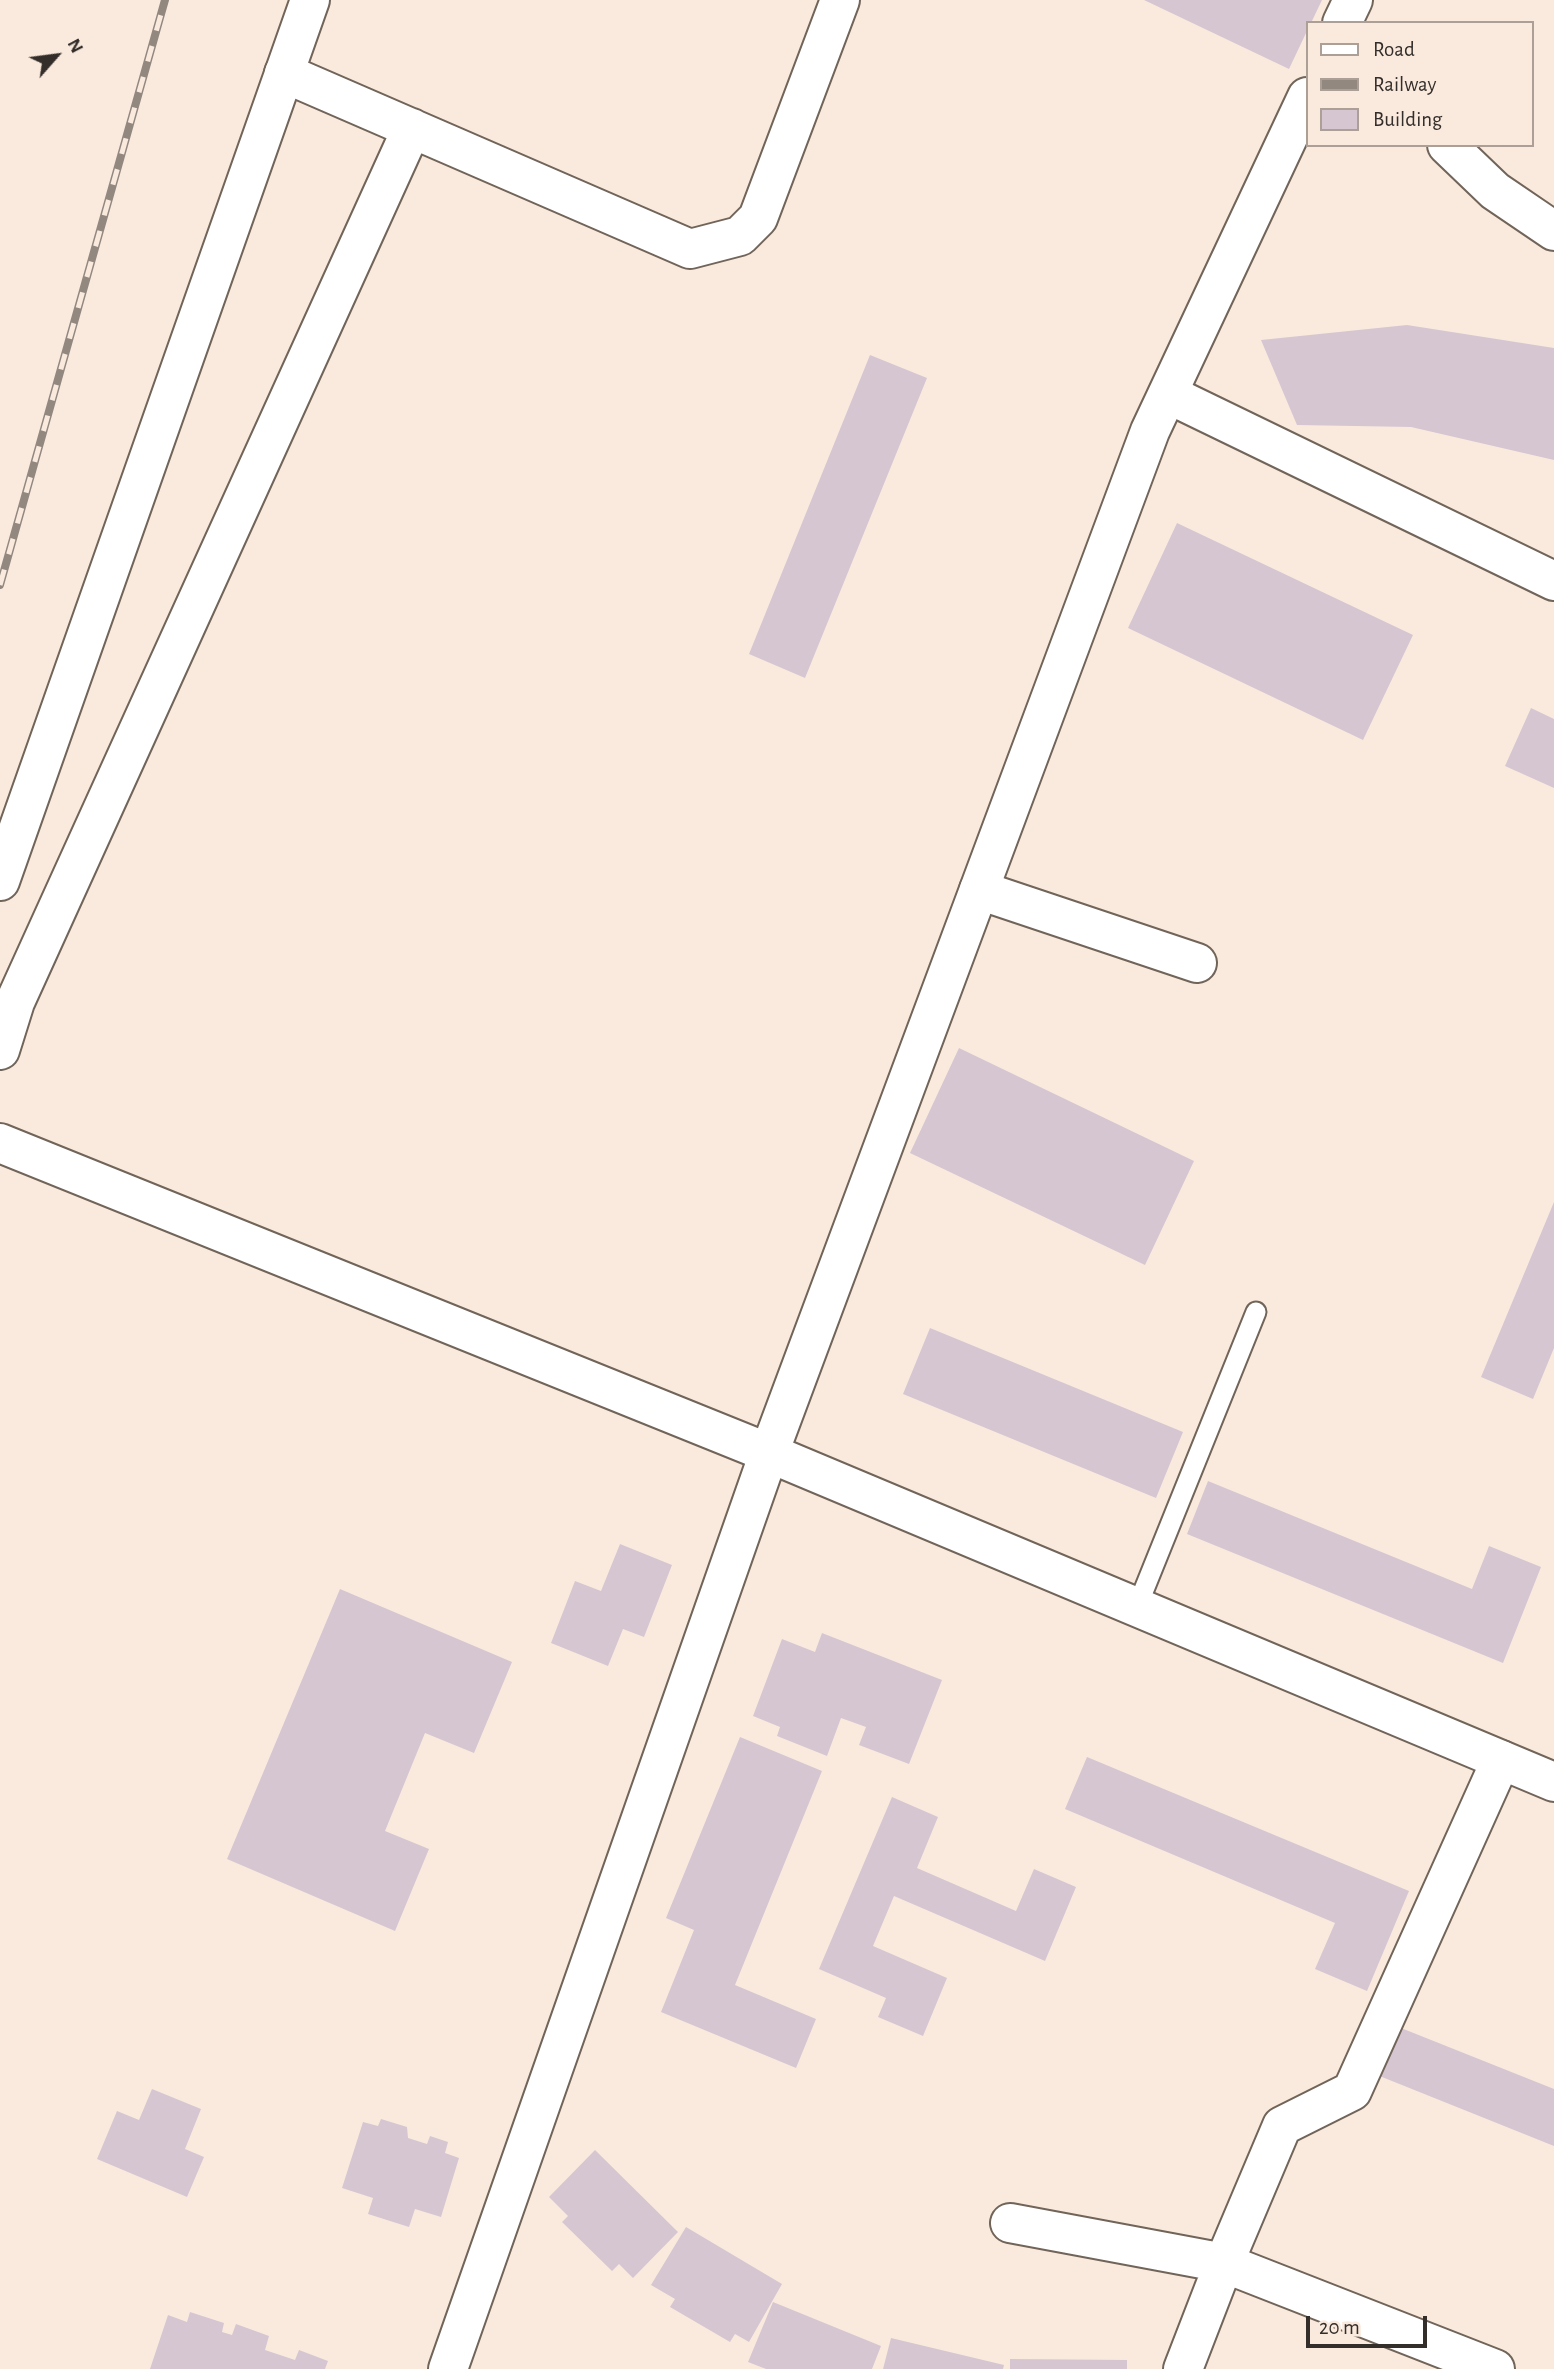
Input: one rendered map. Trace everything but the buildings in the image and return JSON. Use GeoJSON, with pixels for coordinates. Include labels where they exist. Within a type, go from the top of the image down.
{"type":"FeatureCollection","features":[{"type":"Feature","properties":{"kind":"street"},"geometry":{"type":"LineString","coordinates":[[0,881],[310,0]]}},
{"type":"Feature","properties":{"kind":"street"},"geometry":{"type":"LineString","coordinates":[[284,73],[690,249],[740,236],[758,218],[840,0]]}},
{"type":"Feature","properties":{"kind":"street"},"geometry":{"type":"LineString","coordinates":[[1343,21],[1353,0]]}},
{"type":"Feature","properties":{"kind":"street"},"geometry":{"type":"LineString","coordinates":[[448,2369],[769,1453],[1150,431],[1306,99]]}},
{"type":"Feature","properties":{"kind":"street"},"geometry":{"type":"LineString","coordinates":[[0,1050],[15,1002],[412,128]]}},
{"type":"Feature","properties":{"kind":"street"},"geometry":{"type":"LineString","coordinates":[[1449,147],[1496,191],[1554,231]]}},
{"type":"Feature","properties":{"kind":"street"},"geometry":{"type":"LineString","coordinates":[[1168,394],[1554,581]]}},
{"type":"Feature","properties":{"kind":"street"},"geometry":{"type":"LineString","coordinates":[[979,890],[1197,963]]}},
{"type":"Feature","properties":{"kind":"street"},"geometry":{"type":"LineString","coordinates":[[0,1143],[769,1453],[1554,1782]]}},
{"type":"Feature","properties":{"kind":"street"},"geometry":{"type":"LineString","coordinates":[[1183,2369],[1282,2126],[1352,2091],[1501,1760]]}},
{"type":"Feature","properties":{"kind":"street"},"geometry":{"type":"LineString","coordinates":[[1010,2223],[1224,2263],[1495,2369]]}},
{"type":"Feature","properties":{"kind":"lane"},"geometry":{"type":"LineString","coordinates":[[1137,1607],[1256,1312]]}},
{"type":"Feature","properties":{"kind":"railway"},"geometry":{"type":"LineString","coordinates":[[0,585],[165,0]]}}]}
